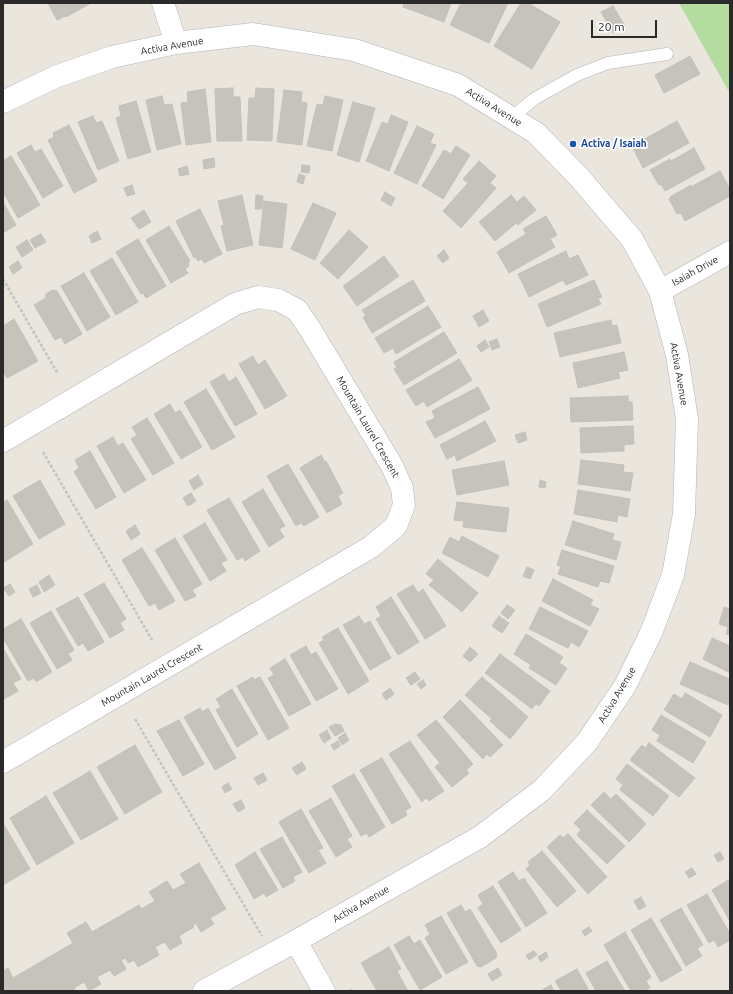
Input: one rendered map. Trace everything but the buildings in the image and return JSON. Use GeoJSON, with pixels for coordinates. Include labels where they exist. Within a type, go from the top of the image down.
{"type":"FeatureCollection","features":[{"type":"Feature","properties":{"kind":"street"},"geometry":{"type":"LineString","coordinates":[[163,3],[176,43]]}},
{"type":"Feature","properties":{"kind":"street","name":"Activa Avenue"},"geometry":{"type":"LineString","coordinates":[[3,102],[56,77],[112,57],[176,43],[253,34],[354,50],[458,85],[536,133],[578,176],[632,239],[660,291],[677,355],[687,419],[684,514],[673,576],[651,633],[625,686],[587,742],[542,790],[480,837],[204,991]]}},
{"type":"Feature","properties":{"kind":"street","name":"Isaiah Drive"},"geometry":{"type":"LineString","coordinates":[[660,291],[730,252]]}},
{"type":"Feature","properties":{"kind":"street","name":"Mountain Laurel Crescent"},"geometry":{"type":"LineString","coordinates":[[3,441],[235,304],[258,297],[278,300],[297,310],[310,329],[392,466],[402,488],[404,505],[396,526],[371,547],[3,762]]}},
{"type":"Feature","properties":{"kind":"street"},"geometry":{"type":"LineString","coordinates":[[296,941],[324,991]]}},
{"type":"Feature","properties":{"kind":"lane"},"geometry":{"type":"LineString","coordinates":[[511,118],[534,99],[577,75],[608,63],[667,54]]}},
{"type":"Feature","properties":{"kind":"path"},"geometry":{"type":"LineString","coordinates":[[3,279],[58,374]]}},
{"type":"Feature","properties":{"kind":"path"},"geometry":{"type":"LineString","coordinates":[[43,452],[152,640]]}},
{"type":"Feature","properties":{"kind":"path"},"geometry":{"type":"LineString","coordinates":[[135,719],[264,940]]}},
{"type":"Feature","properties":{"kind":"green space"},"geometry":{"type":"Polygon","coordinates":[[[679,3],[730,3],[730,87],[728,90],[679,3]]]}},
{"type":"Feature","properties":{"kind":"place","name":"Activa / Isaiah"},"geometry":{"type":"Point","coordinates":[573,144]}}]}
